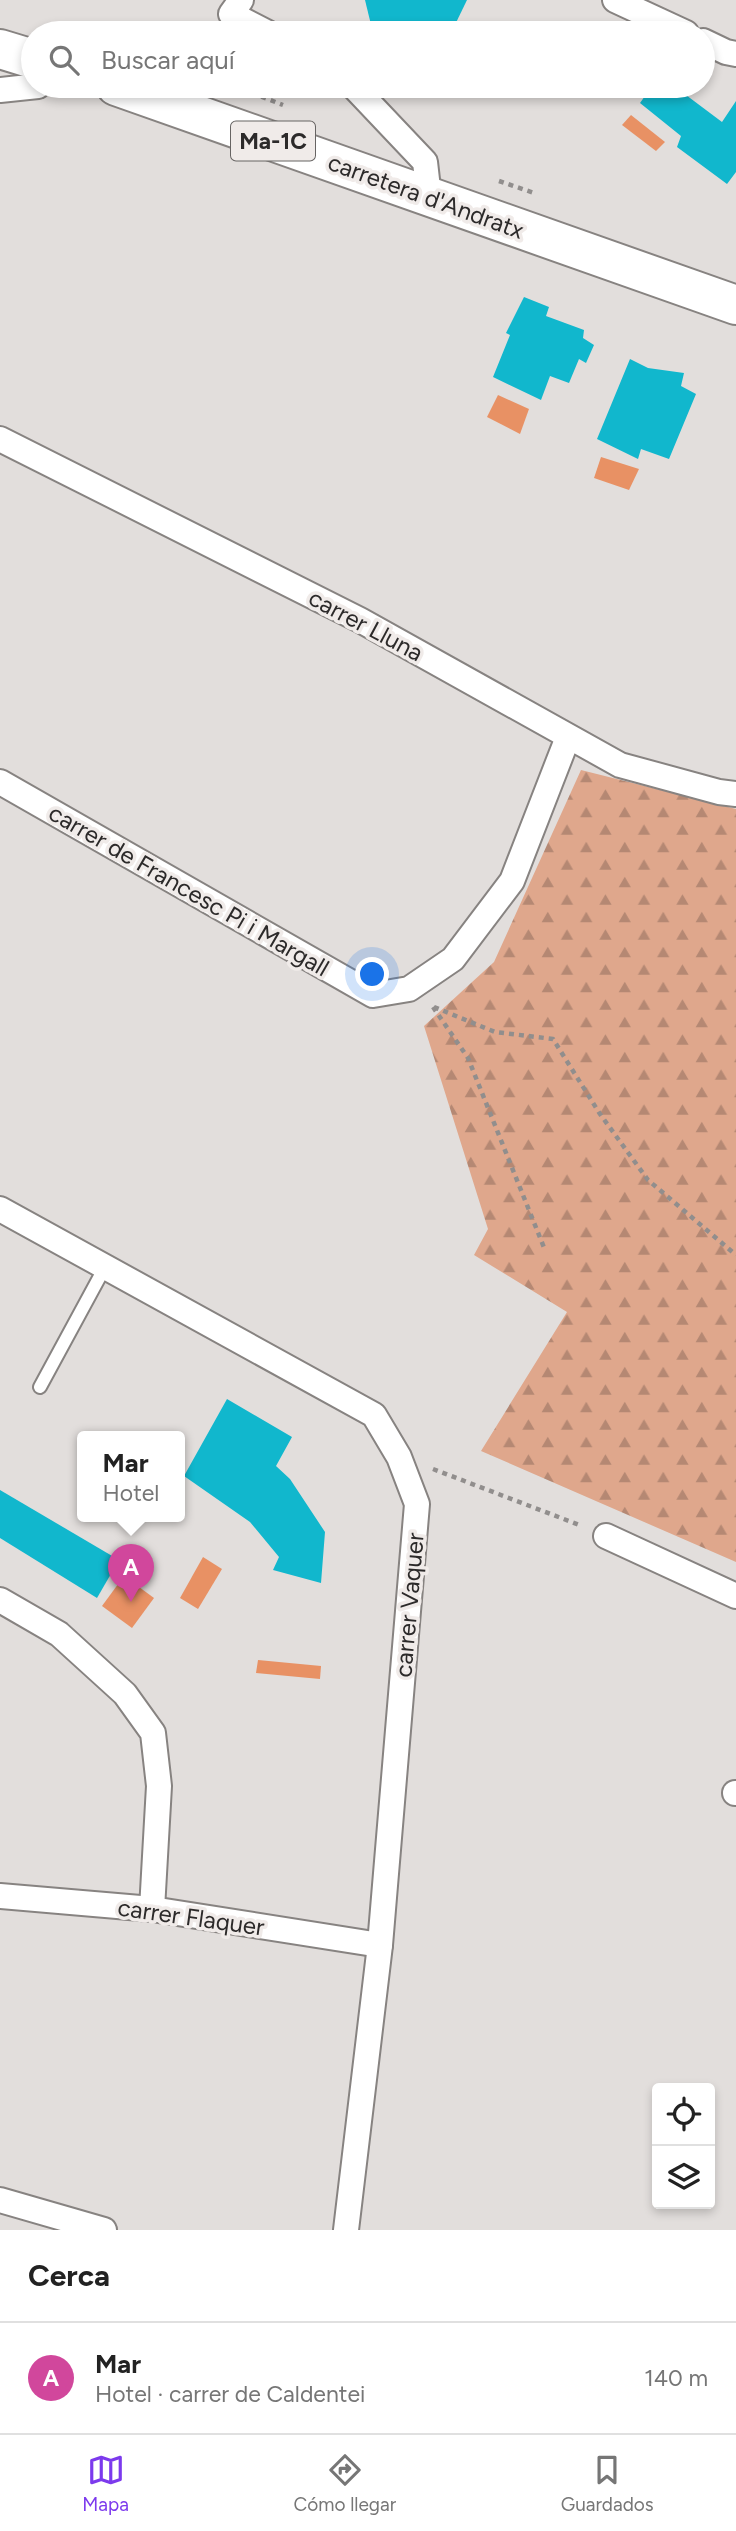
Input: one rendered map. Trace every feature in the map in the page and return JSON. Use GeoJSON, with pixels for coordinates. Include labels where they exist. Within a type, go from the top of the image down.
{"type":"FeatureCollection","features":[{"type":"Feature","properties":{"kind":"main road"},"geometry":{"type":"LineString","coordinates":[[0,49],[21,55]]}},
{"type":"Feature","properties":{"kind":"main road","name":"carretera d'Andratx"},"geometry":{"type":"LineString","coordinates":[[150,98],[736,305]]}},
{"type":"Feature","properties":{"kind":"street"},"geometry":{"type":"LineString","coordinates":[[241,0],[231,14],[245,21]]}},
{"type":"Feature","properties":{"kind":"street"},"geometry":{"type":"LineString","coordinates":[[615,0],[660,21]]}},
{"type":"Feature","properties":{"kind":"street"},"geometry":{"type":"LineString","coordinates":[[715,47],[736,54]]}},
{"type":"Feature","properties":{"kind":"street"},"geometry":{"type":"LineString","coordinates":[[0,90],[21,88]]}},
{"type":"Feature","properties":{"kind":"street"},"geometry":{"type":"LineString","coordinates":[[364,98],[425,162],[429,197]]}},
{"type":"Feature","properties":{"kind":"street","name":"carrer Lluna"},"geometry":{"type":"LineString","coordinates":[[0,439],[360,620],[620,765],[719,792],[736,794]]}},
{"type":"Feature","properties":{"kind":"street","name":"carrer de Francesc Pi i Margall"},"geometry":{"type":"LineString","coordinates":[[0,782],[373,995],[409,989],[453,959],[512,881],[568,737]]}},
{"type":"Feature","properties":{"kind":"street","name":"carrer Vaquer"},"geometry":{"type":"LineString","coordinates":[[0,1209],[373,1415],[399,1457],[417,1504],[380,1945],[346,2230]]}},
{"type":"Feature","properties":{"kind":"street"},"geometry":{"type":"LineString","coordinates":[[606,1536],[736,1596]]}},
{"type":"Feature","properties":{"kind":"street"},"geometry":{"type":"LineString","coordinates":[[0,1600],[59,1634],[125,1694],[153,1733],[159,1786],[152,1909]]}},
{"type":"Feature","properties":{"kind":"street","name":"carrer Flaquer"},"geometry":{"type":"LineString","coordinates":[[0,1896],[152,1909],[380,1945]]}},
{"type":"Feature","properties":{"kind":"street"},"geometry":{"type":"LineString","coordinates":[[0,2200],[104,2230]]}},
{"type":"Feature","properties":{"kind":"lane"},"geometry":{"type":"LineString","coordinates":[[40,1387],[105,1267]]}},
{"type":"Feature","properties":{"kind":"path"},"geometry":{"type":"LineString","coordinates":[[417,983],[468,1058],[545,1250]]}},
{"type":"Feature","properties":{"kind":"path"},"geometry":{"type":"LineString","coordinates":[[433,1007],[495,1032],[553,1039],[600,1114],[648,1180],[736,1255]]}},
{"type":"Feature","properties":{"kind":"path"},"geometry":{"type":"LineString","coordinates":[[399,1457],[606,1536]]}},
{"type":"Feature","properties":{"kind":"green space"},"geometry":{"type":"Polygon","coordinates":[[[581,770],[736,809],[736,1562],[481,1451],[567,1312],[474,1255],[488,1229],[424,1026],[494,962],[581,770]]]}},
{"type":"Feature","properties":{"kind":"shaded area"},"geometry":{"type":"Polygon","coordinates":[[[631,115],[665,142],[656,151],[622,125],[631,115]]]}},
{"type":"Feature","properties":{"kind":"shaded area"},"geometry":{"type":"Polygon","coordinates":[[[498,395],[529,409],[520,434],[487,417],[498,395]]]}},
{"type":"Feature","properties":{"kind":"shaded area"},"geometry":{"type":"Polygon","coordinates":[[[601,457],[639,469],[629,490],[594,478],[601,457]]]}},
{"type":"Feature","properties":{"kind":"shaded area"},"geometry":{"type":"Polygon","coordinates":[[[203,1557],[222,1569],[198,1609],[180,1598],[203,1557]]]}},
{"type":"Feature","properties":{"kind":"shaded area"},"geometry":{"type":"Polygon","coordinates":[[[124,1576],[154,1598],[132,1628],[102,1606],[124,1576]]]}},
{"type":"Feature","properties":{"kind":"shaded area"},"geometry":{"type":"Polygon","coordinates":[[[258,1660],[321,1666],[320,1679],[256,1673],[258,1660]]]}},
{"type":"Feature","properties":{"kind":"building"},"geometry":{"type":"Polygon","coordinates":[[[365,0],[467,0],[457,21],[370,21],[365,0]]]}},
{"type":"Feature","properties":{"kind":"building"},"geometry":{"type":"Polygon","coordinates":[[[644,98],[690,98],[722,122],[736,101],[736,172],[727,184],[677,147],[681,136],[640,103],[644,98]]]}},
{"type":"Feature","properties":{"kind":"building"},"geometry":{"type":"Polygon","coordinates":[[[524,297],[549,307],[546,316],[584,330],[583,338],[594,345],[586,363],[579,359],[569,383],[550,376],[541,400],[493,377],[510,335],[506,333],[524,297]]]}},
{"type":"Feature","properties":{"kind":"building"},"geometry":{"type":"Polygon","coordinates":[[[630,359],[648,368],[684,373],[681,386],[696,394],[669,459],[641,449],[638,459],[597,439],[630,359]]]}},
{"type":"Feature","properties":{"kind":"building"},"geometry":{"type":"Polygon","coordinates":[[[227,1399],[292,1437],[276,1466],[290,1479],[325,1532],[321,1583],[273,1570],[279,1557],[250,1522],[185,1474],[227,1399]]]}},
{"type":"Feature","properties":{"kind":"building"},"geometry":{"type":"Polygon","coordinates":[[[0,1490],[119,1560],[97,1598],[0,1538],[0,1490]]]}},
{"type":"Feature","properties":{"kind":"place","name":"Mar"},"geometry":{"type":"Point","coordinates":[131,1602]}}]}
